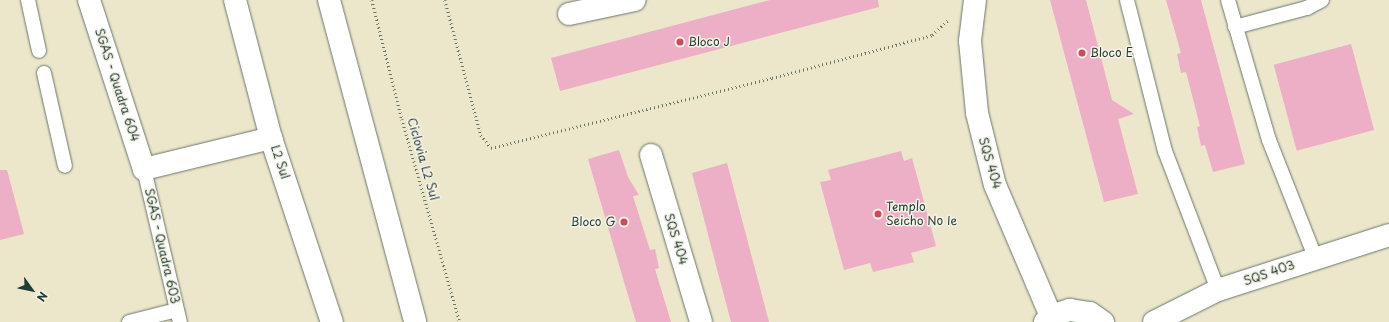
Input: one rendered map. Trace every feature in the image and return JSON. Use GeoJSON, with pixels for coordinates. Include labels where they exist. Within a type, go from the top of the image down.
{"type":"FeatureCollection","features":[{"type":"Feature","properties":{"kind":"street","name":"SGAS - Quadra 604"},"geometry":{"type":"LineString","coordinates":[[89,0],[144,169]]}},
{"type":"Feature","properties":{"kind":"street","name":"L2 Sul"},"geometry":{"type":"LineString","coordinates":[[234,0],[271,138],[332,322]]}},
{"type":"Feature","properties":{"kind":"street"},"geometry":{"type":"LineString","coordinates":[[329,0],[415,322]]}},
{"type":"Feature","properties":{"kind":"street"},"geometry":{"type":"LineString","coordinates":[[569,14],[635,0]]}},
{"type":"Feature","properties":{"kind":"street","name":"SQS 404"},"geometry":{"type":"LineString","coordinates":[[975,0],[970,41],[977,113],[995,185],[1048,319]]}},
{"type":"Feature","properties":{"kind":"street"},"geometry":{"type":"LineString","coordinates":[[144,169],[271,138]]}},
{"type":"Feature","properties":{"kind":"street","name":"SQS 404"},"geometry":{"type":"LineString","coordinates":[[652,155],[701,322]]}},
{"type":"Feature","properties":{"kind":"street","name":"SQS 403"},"geometry":{"type":"LineString","coordinates":[[1154,322],[1218,290],[1315,257],[1389,235]]}},
{"type":"Feature","properties":{"kind":"street"},"geometry":{"type":"LineString","coordinates":[[1048,319],[1070,310],[1090,313],[1103,322]]}},
{"type":"Feature","properties":{"kind":"lane"},"geometry":{"type":"LineString","coordinates":[[28,0],[40,51]]}},
{"type":"Feature","properties":{"kind":"lane"},"geometry":{"type":"LineString","coordinates":[[1127,0],[1165,151],[1218,290]]}},
{"type":"Feature","properties":{"kind":"lane"},"geometry":{"type":"LineString","coordinates":[[1228,0],[1269,140],[1315,257]]}},
{"type":"Feature","properties":{"kind":"lane"},"geometry":{"type":"LineString","coordinates":[[1235,27],[1307,8],[1322,0]]}},
{"type":"Feature","properties":{"kind":"lane"},"geometry":{"type":"LineString","coordinates":[[44,73],[65,166]]}},
{"type":"Feature","properties":{"kind":"lane","name":"SGAS - Quadra 603"},"geometry":{"type":"LineString","coordinates":[[144,169],[178,316]]}},
{"type":"Feature","properties":{"kind":"lane"},"geometry":{"type":"LineString","coordinates":[[130,322],[178,316]]}},
{"type":"Feature","properties":{"kind":"path","name":"Ciclovia L2 Sul"},"geometry":{"type":"LineString","coordinates":[[372,0],[402,119],[460,322]]}},
{"type":"Feature","properties":{"kind":"path"},"geometry":{"type":"LineString","coordinates":[[445,0],[481,135],[491,148],[772,78],[932,35],[947,23],[948,15]]}},
{"type":"Feature","properties":{"kind":"building","name":"Bloco J"},"geometry":{"type":"Polygon","coordinates":[[[770,0],[878,0],[879,7],[560,91],[551,58],[770,0]]]}},
{"type":"Feature","properties":{"kind":"building","name":"Bloco E"},"geometry":{"type":"Polygon","coordinates":[[[1050,0],[1086,0],[1112,100],[1134,114],[1118,119],[1138,194],[1104,202],[1050,0]]]}},
{"type":"Feature","properties":{"kind":"building"},"geometry":{"type":"Polygon","coordinates":[[[1166,0],[1201,0],[1245,164],[1213,172],[1205,145],[1201,146],[1197,127],[1200,126],[1186,72],[1181,73],[1177,54],[1181,53],[1166,0]]]}},
{"type":"Feature","properties":{"kind":"building"},"geometry":{"type":"Polygon","coordinates":[[[1351,44],[1374,130],[1297,151],[1274,65],[1351,44]]]}},
{"type":"Feature","properties":{"kind":"building","name":"Bloco G"},"geometry":{"type":"Polygon","coordinates":[[[619,150],[628,177],[639,195],[633,196],[650,250],[655,249],[659,268],[655,269],[671,322],[636,322],[588,159],[619,150]]]}},
{"type":"Feature","properties":{"kind":"building","name":"Templo Seicho No Ie"},"geometry":{"type":"Polygon","coordinates":[[[901,151],[904,161],[912,158],[936,246],[911,253],[914,262],[873,272],[870,263],[844,270],[820,182],[831,180],[828,170],[901,151]]]}},
{"type":"Feature","properties":{"kind":"building"},"geometry":{"type":"Polygon","coordinates":[[[727,163],[769,322],[731,322],[717,269],[692,173],[727,163]]]}},
{"type":"Feature","properties":{"kind":"building"},"geometry":{"type":"Polygon","coordinates":[[[0,170],[7,170],[24,234],[0,240],[0,170]]]}},
{"type":"Feature","properties":{"kind":"place","name":"Bloco J"},"geometry":{"type":"Point","coordinates":[680,42]}},
{"type":"Feature","properties":{"kind":"place","name":"Bloco E"},"geometry":{"type":"Point","coordinates":[1082,53]}},
{"type":"Feature","properties":{"kind":"place","name":"Templo Seicho No Ie"},"geometry":{"type":"Point","coordinates":[878,214]}},
{"type":"Feature","properties":{"kind":"place","name":"Bloco G"},"geometry":{"type":"Point","coordinates":[624,222]}}]}
